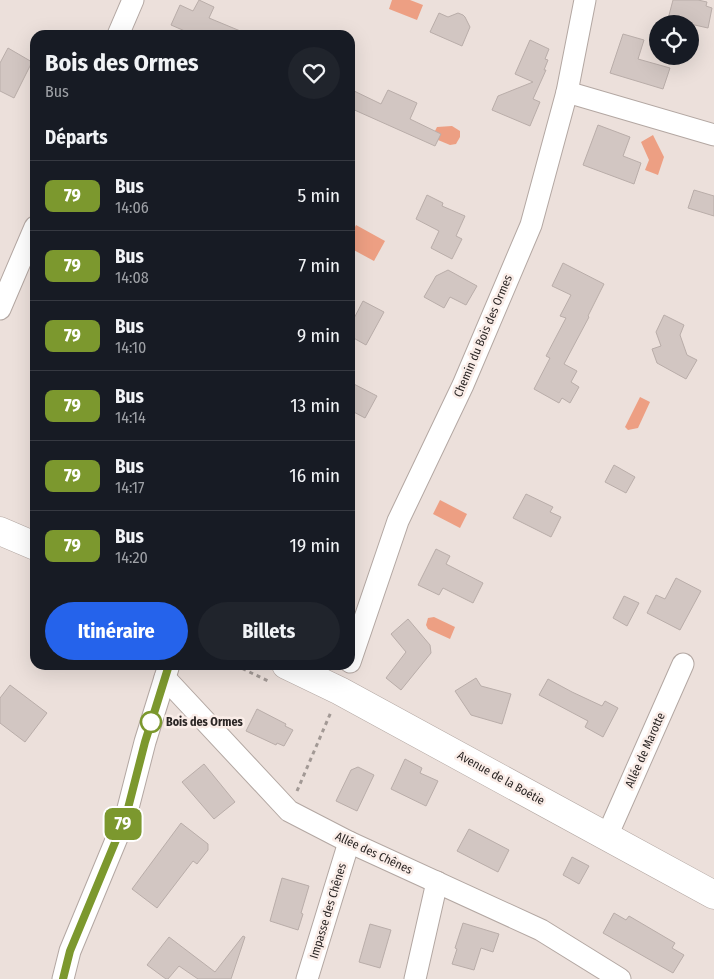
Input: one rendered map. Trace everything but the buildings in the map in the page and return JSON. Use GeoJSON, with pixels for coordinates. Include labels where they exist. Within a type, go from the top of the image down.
{"type":"FeatureCollection","features":[{"type":"Feature","properties":{"kind":"main road"},"geometry":{"type":"LineString","coordinates":[[0,530],[30,544]]}},
{"type":"Feature","properties":{"kind":"main road","name":"Avenue de la Boétie"},"geometry":{"type":"LineString","coordinates":[[297,670],[340,690],[714,895]]}},
{"type":"Feature","properties":{"kind":"street"},"geometry":{"type":"LineString","coordinates":[[120,30],[133,0]]}},
{"type":"Feature","properties":{"kind":"street","name":"Chemin du Bois des Ormes"},"geometry":{"type":"LineString","coordinates":[[355,649],[398,521],[463,385],[531,225],[567,92],[585,0]]}},
{"type":"Feature","properties":{"kind":"street"},"geometry":{"type":"LineString","coordinates":[[567,92],[714,135]]}},
{"type":"Feature","properties":{"kind":"street"},"geometry":{"type":"LineString","coordinates":[[0,309],[30,239]]}},
{"type":"Feature","properties":{"kind":"street","name":"Allée de Marotte"},"geometry":{"type":"LineString","coordinates":[[607,836],[683,664]]}},
{"type":"Feature","properties":{"kind":"street","name":"Chemin du Bois des Ormes"},"geometry":{"type":"LineString","coordinates":[[340,690],[348,670]]}},
{"type":"Feature","properties":{"kind":"street"},"geometry":{"type":"LineString","coordinates":[[63,979],[70,951],[126,816],[145,742],[167,672]]}},
{"type":"Feature","properties":{"kind":"street","name":"Allée des Chênes"},"geometry":{"type":"LineString","coordinates":[[167,672],[289,811],[349,842],[541,930],[620,979]]}},
{"type":"Feature","properties":{"kind":"street","name":"Impasse des Chênes"},"geometry":{"type":"LineString","coordinates":[[307,979],[349,842]]}},
{"type":"Feature","properties":{"kind":"street"},"geometry":{"type":"LineString","coordinates":[[415,979],[437,882]]}},
{"type":"Feature","properties":{"kind":"path"},"geometry":{"type":"LineString","coordinates":[[289,811],[340,690]]}},
{"type":"Feature","properties":{"kind":"shaded area"},"geometry":{"type":"Polygon","coordinates":[[[392,0],[410,0],[423,5],[417,20],[389,9],[392,0]]]}},
{"type":"Feature","properties":{"kind":"shaded area"},"geometry":{"type":"Polygon","coordinates":[[[452,126],[460,131],[460,137],[456,144],[450,145],[438,140],[435,131],[437,127],[452,126]]]}},
{"type":"Feature","properties":{"kind":"shaded area"},"geometry":{"type":"Polygon","coordinates":[[[653,135],[664,157],[658,175],[645,170],[649,160],[641,142],[653,135]]]}},
{"type":"Feature","properties":{"kind":"shaded area"},"geometry":{"type":"Polygon","coordinates":[[[356,225],[385,241],[374,261],[355,251],[356,225]]]}},
{"type":"Feature","properties":{"kind":"shaded area"},"geometry":{"type":"Polygon","coordinates":[[[640,397],[650,402],[638,428],[628,430],[625,427],[640,397]]]}},
{"type":"Feature","properties":{"kind":"shaded area"},"geometry":{"type":"Polygon","coordinates":[[[440,500],[467,514],[460,528],[433,514],[440,500]]]}},
{"type":"Feature","properties":{"kind":"shaded area"},"geometry":{"type":"Polygon","coordinates":[[[434,617],[455,627],[450,639],[428,629],[426,625],[428,618],[434,617]]]}},
{"type":"Feature","properties":{"kind":"bus line","name":"79"},"geometry":{"type":"LineString","coordinates":[[63,979],[70,951],[126,816],[145,742],[167,670]]}},
{"type":"Feature","properties":{"kind":"place","name":"Bois des Ormes"},"geometry":{"type":"Point","coordinates":[151,722]}}]}
